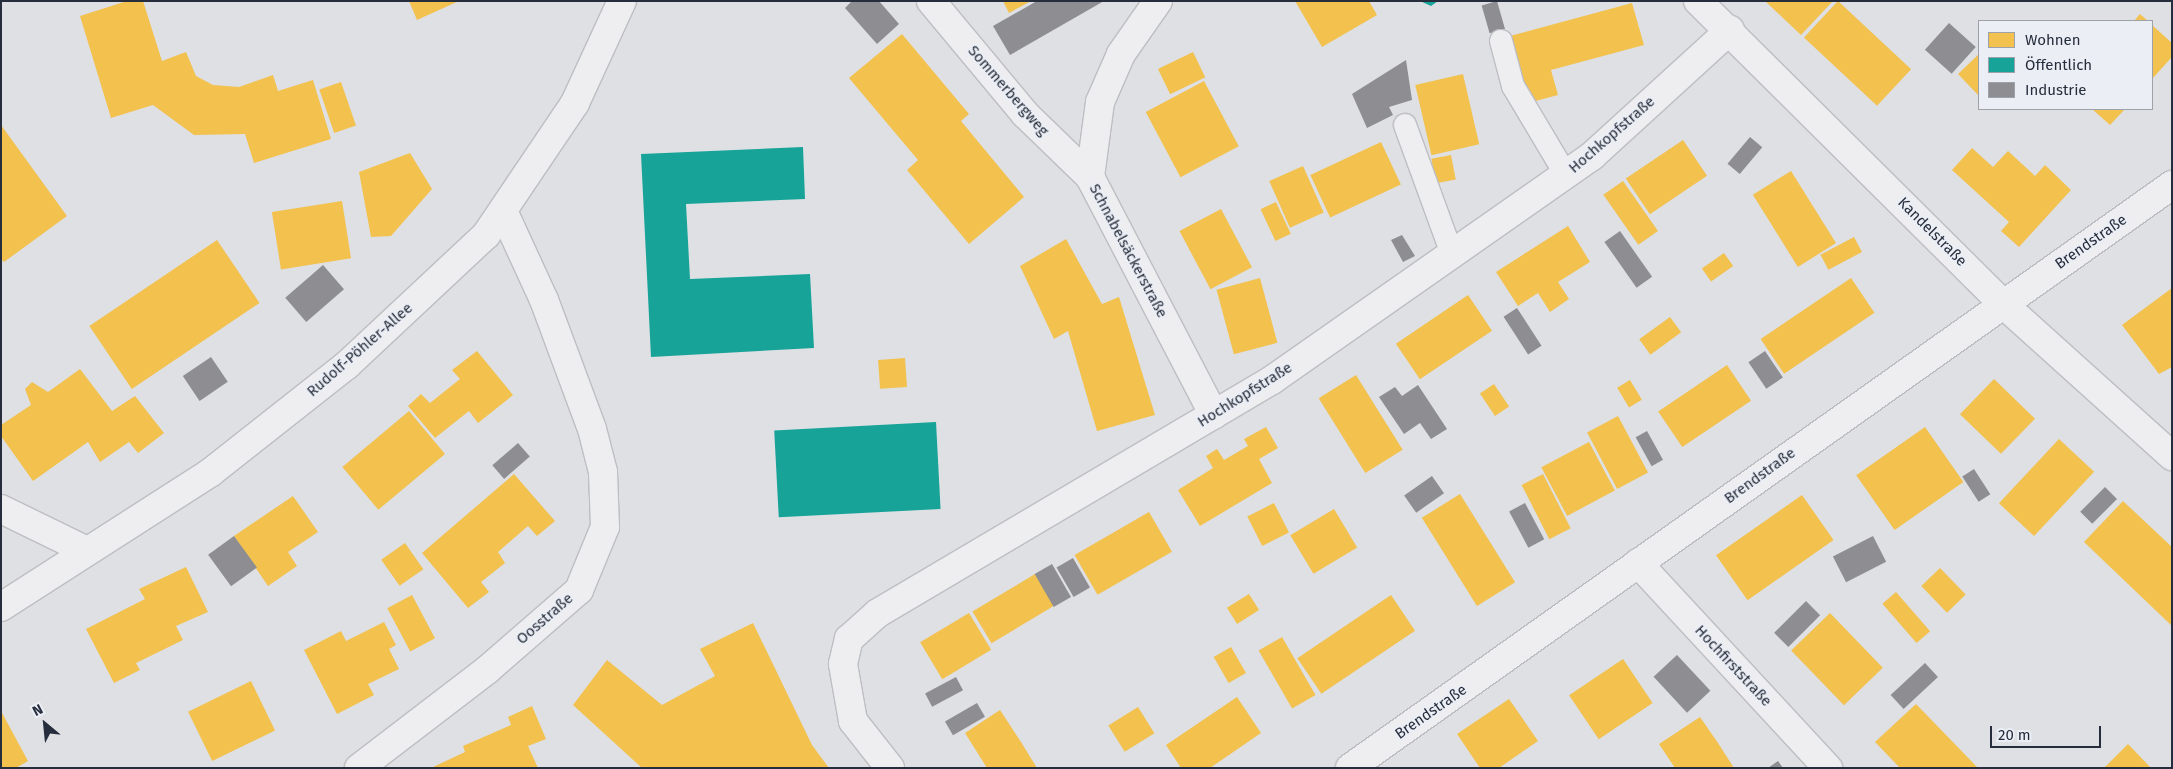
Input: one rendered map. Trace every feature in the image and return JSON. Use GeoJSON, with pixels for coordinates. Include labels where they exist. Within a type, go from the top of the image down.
{"type":"FeatureCollection","features":[{"type":"Feature","properties":{"kind":"street","name":"Rudolf-Pöhler-Allee"},"geometry":{"type":"LineString","coordinates":[[1,607],[85,550],[212,472],[347,365],[486,235],[576,103],[622,1]]}},
{"type":"Feature","properties":{"kind":"street","name":"Sommerbergweg"},"geometry":{"type":"LineString","coordinates":[[931,1],[1025,114],[1090,177]]}},
{"type":"Feature","properties":{"kind":"street","name":"Schnabelsäckerstraße"},"geometry":{"type":"LineString","coordinates":[[1158,1],[1121,54],[1100,102],[1090,177],[1214,415]]}},
{"type":"Feature","properties":{"kind":"street","name":"Kandelstraße"},"geometry":{"type":"LineString","coordinates":[[1698,1],[1730,30],[2002,303],[2172,456]]}},
{"type":"Feature","properties":{"kind":"street","name":"Hochkopfstraße"},"geometry":{"type":"LineString","coordinates":[[890,768],[854,721],[844,664],[849,639],[878,613],[1214,415],[1452,254],[1566,175],[1730,30]]}},
{"type":"Feature","properties":{"kind":"street","name":"Brendstraße"},"geometry":{"type":"LineString","coordinates":[[1350,768],[2002,303],[2172,185]]}},
{"type":"Feature","properties":{"kind":"street","name":"Oosstraße"},"geometry":{"type":"LineString","coordinates":[[359,768],[488,670],[579,590],[605,527],[603,472],[592,429],[544,300],[503,211]]}},
{"type":"Feature","properties":{"kind":"street"},"geometry":{"type":"LineString","coordinates":[[1,509],[85,550]]}},
{"type":"Feature","properties":{"kind":"street","name":"Hochfirststraße"},"geometry":{"type":"LineString","coordinates":[[1638,563],[1828,768]]}},
{"type":"Feature","properties":{"kind":"lane"},"geometry":{"type":"LineString","coordinates":[[1501,41],[1513,86],[1566,175]]}},
{"type":"Feature","properties":{"kind":"lane"},"geometry":{"type":"LineString","coordinates":[[1405,126],[1452,254]]}},
{"type":"Feature","properties":{"kind":"building: Wohnen"},"geometry":{"type":"Polygon","coordinates":[[[127,1],[143,1],[162,61],[186,52],[196,76],[213,85],[239,87],[273,75],[278,91],[313,80],[331,139],[254,163],[245,134],[194,135],[153,105],[111,118],[80,16],[127,1]]]}},
{"type":"Feature","properties":{"kind":"building: Wohnen"},"geometry":{"type":"Polygon","coordinates":[[[409,1],[459,1],[417,20],[409,1]]]}},
{"type":"Feature","properties":{"kind":"building: Wohnen"},"geometry":{"type":"Polygon","coordinates":[[[1003,1],[1031,1],[1009,13],[1003,1]]]}},
{"type":"Feature","properties":{"kind":"building: Wohnen"},"geometry":{"type":"Polygon","coordinates":[[[1295,1],[1369,1],[1377,15],[1322,47],[1295,1]]]}},
{"type":"Feature","properties":{"kind":"building: Wohnen"},"geometry":{"type":"Polygon","coordinates":[[[1765,1],[1833,1],[1801,35],[1765,1]]]}},
{"type":"Feature","properties":{"kind":"building: Wohnen"},"geometry":{"type":"Polygon","coordinates":[[[1838,1],[1911,69],[1877,106],[1804,38],[1838,1]]]}},
{"type":"Feature","properties":{"kind":"building: Wohnen"},"geometry":{"type":"Polygon","coordinates":[[[1632,3],[1644,45],[1551,70],[1558,95],[1528,103],[1510,36],[1632,3]]]}},
{"type":"Feature","properties":{"kind":"building: Wohnen"},"geometry":{"type":"Polygon","coordinates":[[[2140,14],[2147,20],[2135,20],[2140,14]]]}},
{"type":"Feature","properties":{"kind":"building: Wohnen"},"geometry":{"type":"Polygon","coordinates":[[[2153,26],[2172,43],[2172,57],[2153,78],[2153,26]]]}},
{"type":"Feature","properties":{"kind":"building: Wohnen"},"geometry":{"type":"Polygon","coordinates":[[[902,34],[969,114],[961,121],[1024,197],[969,244],[907,170],[918,160],[849,78],[902,34]]]}},
{"type":"Feature","properties":{"kind":"building: Wohnen"},"geometry":{"type":"Polygon","coordinates":[[[1193,52],[1205,77],[1170,94],[1158,69],[1193,52]]]}},
{"type":"Feature","properties":{"kind":"building: Wohnen"},"geometry":{"type":"Polygon","coordinates":[[[1978,55],[1978,95],[1958,74],[1978,55]]]}},
{"type":"Feature","properties":{"kind":"building: Wohnen"},"geometry":{"type":"Polygon","coordinates":[[[1463,74],[1479,144],[1431,155],[1415,85],[1463,74]]]}},
{"type":"Feature","properties":{"kind":"building: Wohnen"},"geometry":{"type":"Polygon","coordinates":[[[1204,81],[1239,146],[1180,177],[1146,112],[1204,81]]]}},
{"type":"Feature","properties":{"kind":"building: Wohnen"},"geometry":{"type":"Polygon","coordinates":[[[341,82],[356,125],[334,133],[319,89],[341,82]]]}},
{"type":"Feature","properties":{"kind":"building: Wohnen"},"geometry":{"type":"Polygon","coordinates":[[[2093,110],[2124,110],[2110,125],[2093,110]]]}},
{"type":"Feature","properties":{"kind":"building: Wohnen"},"geometry":{"type":"Polygon","coordinates":[[[1,125],[67,216],[4,262],[1,259],[1,125]]]}},
{"type":"Feature","properties":{"kind":"building: Wohnen"},"geometry":{"type":"Polygon","coordinates":[[[1683,140],[1707,176],[1650,214],[1626,179],[1683,140]]]}},
{"type":"Feature","properties":{"kind":"building: Wohnen"},"geometry":{"type":"Polygon","coordinates":[[[1381,142],[1401,185],[1330,218],[1310,175],[1381,142]]]}},
{"type":"Feature","properties":{"kind":"building: Wohnen"},"geometry":{"type":"Polygon","coordinates":[[[1972,148],[1993,167],[2008,151],[2035,176],[2045,165],[2071,190],[2019,247],[2001,231],[2009,222],[1952,170],[1972,148]]]}},
{"type":"Feature","properties":{"kind":"building: Wohnen"},"geometry":{"type":"Polygon","coordinates":[[[410,153],[432,189],[391,236],[371,237],[359,172],[410,153]]]}},
{"type":"Feature","properties":{"kind":"building: Wohnen"},"geometry":{"type":"Polygon","coordinates":[[[1451,155],[1456,180],[1436,183],[1431,159],[1451,155]]]}},
{"type":"Feature","properties":{"kind":"building: Wohnen"},"geometry":{"type":"Polygon","coordinates":[[[1303,166],[1324,213],[1290,228],[1269,181],[1303,166]]]}},
{"type":"Feature","properties":{"kind":"building: Wohnen"},"geometry":{"type":"Polygon","coordinates":[[[1791,171],[1836,243],[1798,267],[1753,195],[1791,171]]]}},
{"type":"Feature","properties":{"kind":"building: Wohnen"},"geometry":{"type":"Polygon","coordinates":[[[1623,181],[1658,231],[1638,245],[1603,195],[1623,181]]]}},
{"type":"Feature","properties":{"kind":"building: Wohnen"},"geometry":{"type":"Polygon","coordinates":[[[342,201],[351,258],[281,269],[272,212],[342,201]]]}},
{"type":"Feature","properties":{"kind":"building: Wohnen"},"geometry":{"type":"Polygon","coordinates":[[[1276,202],[1291,234],[1275,241],[1261,209],[1276,202]]]}},
{"type":"Feature","properties":{"kind":"building: Wohnen"},"geometry":{"type":"Polygon","coordinates":[[[1221,209],[1252,267],[1210,289],[1180,231],[1221,209]]]}},
{"type":"Feature","properties":{"kind":"building: Wohnen"},"geometry":{"type":"Polygon","coordinates":[[[1568,226],[1590,262],[1558,282],[1569,299],[1550,312],[1538,293],[1518,306],[1496,272],[1568,226]]]}},
{"type":"Feature","properties":{"kind":"building: Wohnen"},"geometry":{"type":"Polygon","coordinates":[[[1854,237],[1862,252],[1828,270],[1820,255],[1854,237]]]}},
{"type":"Feature","properties":{"kind":"building: Wohnen"},"geometry":{"type":"Polygon","coordinates":[[[1066,239],[1102,304],[1119,297],[1155,415],[1097,431],[1068,331],[1054,339],[1020,266],[1066,239]]]}},
{"type":"Feature","properties":{"kind":"building: Wohnen"},"geometry":{"type":"Polygon","coordinates":[[[217,240],[259,303],[132,389],[89,326],[217,240]]]}},
{"type":"Feature","properties":{"kind":"building: Wohnen"},"geometry":{"type":"Polygon","coordinates":[[[1724,253],[1733,266],[1711,282],[1702,268],[1724,253]]]}},
{"type":"Feature","properties":{"kind":"building: Wohnen"},"geometry":{"type":"Polygon","coordinates":[[[1260,278],[1277,343],[1234,354],[1217,290],[1260,278]]]}},
{"type":"Feature","properties":{"kind":"building: Wohnen"},"geometry":{"type":"Polygon","coordinates":[[[1851,278],[1874,313],[1784,374],[1761,339],[1851,278]]]}},
{"type":"Feature","properties":{"kind":"building: Wohnen"},"geometry":{"type":"Polygon","coordinates":[[[2172,288],[2172,367],[2159,374],[2122,325],[2172,288]]]}},
{"type":"Feature","properties":{"kind":"building: Wohnen"},"geometry":{"type":"Polygon","coordinates":[[[1468,295],[1492,331],[1420,379],[1396,344],[1468,295]]]}},
{"type":"Feature","properties":{"kind":"building: Wohnen"},"geometry":{"type":"Polygon","coordinates":[[[1670,317],[1681,332],[1650,355],[1639,339],[1670,317]]]}},
{"type":"Feature","properties":{"kind":"building: Wohnen"},"geometry":{"type":"Polygon","coordinates":[[[477,351],[513,395],[478,423],[469,411],[435,438],[408,406],[421,394],[430,403],[460,379],[452,370],[477,351]]]}},
{"type":"Feature","properties":{"kind":"building: Wohnen"},"geometry":{"type":"Polygon","coordinates":[[[905,358],[907,387],[880,389],[878,360],[905,358]]]}},
{"type":"Feature","properties":{"kind":"building: Wohnen"},"geometry":{"type":"Polygon","coordinates":[[[1727,365],[1751,401],[1682,447],[1658,411],[1727,365]]]}},
{"type":"Feature","properties":{"kind":"building: Wohnen"},"geometry":{"type":"Polygon","coordinates":[[[80,369],[112,411],[135,396],[164,433],[138,453],[129,442],[100,462],[88,442],[33,481],[1,436],[1,425],[31,405],[25,389],[32,382],[48,392],[80,369]]]}},
{"type":"Feature","properties":{"kind":"building: Wohnen"},"geometry":{"type":"Polygon","coordinates":[[[1356,375],[1403,450],[1365,473],[1319,398],[1356,375]]]}},
{"type":"Feature","properties":{"kind":"building: Wohnen"},"geometry":{"type":"Polygon","coordinates":[[[1994,379],[2035,419],[2001,454],[1960,414],[1994,379]]]}},
{"type":"Feature","properties":{"kind":"building: Wohnen"},"geometry":{"type":"Polygon","coordinates":[[[1630,380],[1642,400],[1629,407],[1617,388],[1630,380]]]}},
{"type":"Feature","properties":{"kind":"building: Wohnen"},"geometry":{"type":"Polygon","coordinates":[[[1494,384],[1509,406],[1495,416],[1480,394],[1494,384]]]}},
{"type":"Feature","properties":{"kind":"building: Wohnen"},"geometry":{"type":"Polygon","coordinates":[[[409,411],[445,454],[378,510],[342,467],[409,411]]]}},
{"type":"Feature","properties":{"kind":"building: Wohnen"},"geometry":{"type":"Polygon","coordinates":[[[1618,416],[1648,473],[1617,489],[1587,432],[1618,416]]]}},
{"type":"Feature","properties":{"kind":"building: Wohnen"},"geometry":{"type":"Polygon","coordinates":[[[1266,427],[1278,448],[1259,459],[1272,483],[1200,526],[1178,490],[1213,468],[1206,456],[1217,449],[1224,460],[1248,446],[1244,439],[1266,427]]]}},
{"type":"Feature","properties":{"kind":"building: Wohnen"},"geometry":{"type":"Polygon","coordinates":[[[1925,427],[1963,482],[1895,530],[1856,475],[1925,427]]]}},
{"type":"Feature","properties":{"kind":"building: Wohnen"},"geometry":{"type":"Polygon","coordinates":[[[2059,439],[2094,472],[2034,536],[1999,503],[2059,439]]]}},
{"type":"Feature","properties":{"kind":"building: Wohnen"},"geometry":{"type":"Polygon","coordinates":[[[1589,442],[1615,491],[1567,516],[1541,467],[1589,442]]]}},
{"type":"Feature","properties":{"kind":"building: Wohnen"},"geometry":{"type":"Polygon","coordinates":[[[514,474],[555,521],[537,536],[528,526],[498,552],[505,563],[481,582],[489,592],[468,608],[422,553],[514,474]]]}},
{"type":"Feature","properties":{"kind":"building: Wohnen"},"geometry":{"type":"Polygon","coordinates":[[[1543,474],[1571,528],[1549,539],[1522,485],[1543,474]]]}},
{"type":"Feature","properties":{"kind":"building: Wohnen"},"geometry":{"type":"Polygon","coordinates":[[[1460,494],[1515,582],[1477,606],[1422,518],[1460,494]]]}},
{"type":"Feature","properties":{"kind":"building: Wohnen"},"geometry":{"type":"Polygon","coordinates":[[[1802,495],[1834,540],[1748,600],[1716,555],[1802,495]]]}},
{"type":"Feature","properties":{"kind":"building: Wohnen"},"geometry":{"type":"Polygon","coordinates":[[[293,496],[318,532],[288,552],[297,566],[268,586],[234,536],[293,496]]]}},
{"type":"Feature","properties":{"kind":"building: Wohnen"},"geometry":{"type":"Polygon","coordinates":[[[2123,501],[2172,547],[2172,626],[2084,542],[2123,501]]]}},
{"type":"Feature","properties":{"kind":"building: Wohnen"},"geometry":{"type":"Polygon","coordinates":[[[1274,503],[1289,532],[1262,546],[1247,517],[1274,503]]]}},
{"type":"Feature","properties":{"kind":"building: Wohnen"},"geometry":{"type":"Polygon","coordinates":[[[1334,509],[1357,548],[1313,574],[1290,535],[1334,509]]]}},
{"type":"Feature","properties":{"kind":"building: Wohnen"},"geometry":{"type":"Polygon","coordinates":[[[1149,512],[1172,552],[1098,595],[1075,555],[1149,512]]]}},
{"type":"Feature","properties":{"kind":"building: Wohnen"},"geometry":{"type":"Polygon","coordinates":[[[405,543],[423,569],[400,586],[381,560],[405,543]]]}},
{"type":"Feature","properties":{"kind":"building: Wohnen"},"geometry":{"type":"Polygon","coordinates":[[[186,567],[208,612],[176,626],[183,640],[136,663],[140,670],[114,683],[86,629],[145,599],[139,589],[186,567]]]}},
{"type":"Feature","properties":{"kind":"building: Wohnen"},"geometry":{"type":"Polygon","coordinates":[[[1940,568],[1966,595],[1947,613],[1921,586],[1940,568]]]}},
{"type":"Feature","properties":{"kind":"building: Wohnen"},"geometry":{"type":"Polygon","coordinates":[[[1035,574],[1054,606],[991,643],[972,612],[1035,574]]]}},
{"type":"Feature","properties":{"kind":"building: Wohnen"},"geometry":{"type":"Polygon","coordinates":[[[1896,592],[1930,631],[1917,643],[1882,604],[1896,592]]]}},
{"type":"Feature","properties":{"kind":"building: Wohnen"},"geometry":{"type":"Polygon","coordinates":[[[1249,594],[1259,610],[1237,624],[1227,608],[1249,594]]]}},
{"type":"Feature","properties":{"kind":"building: Wohnen"},"geometry":{"type":"Polygon","coordinates":[[[412,595],[435,638],[410,651],[387,608],[412,595]]]}},
{"type":"Feature","properties":{"kind":"building: Wohnen"},"geometry":{"type":"Polygon","coordinates":[[[1391,595],[1415,631],[1321,694],[1297,658],[1391,595]]]}},
{"type":"Feature","properties":{"kind":"building: Wohnen"},"geometry":{"type":"Polygon","coordinates":[[[969,613],[991,650],[942,679],[920,642],[969,613]]]}},
{"type":"Feature","properties":{"kind":"building: Wohnen"},"geometry":{"type":"Polygon","coordinates":[[[1830,613],[1883,668],[1844,705],[1791,651],[1830,613]]]}},
{"type":"Feature","properties":{"kind":"building: Wohnen"},"geometry":{"type":"Polygon","coordinates":[[[384,622],[396,645],[389,649],[399,669],[368,684],[374,695],[337,714],[304,650],[341,631],[346,641],[384,622]]]}},
{"type":"Feature","properties":{"kind":"building: Wohnen"},"geometry":{"type":"Polygon","coordinates":[[[753,623],[812,745],[829,768],[642,768],[573,705],[607,660],[662,705],[715,676],[700,649],[753,623]]]}},
{"type":"Feature","properties":{"kind":"building: Wohnen"},"geometry":{"type":"Polygon","coordinates":[[[1282,637],[1316,695],[1292,709],[1259,650],[1282,637]]]}},
{"type":"Feature","properties":{"kind":"building: Wohnen"},"geometry":{"type":"Polygon","coordinates":[[[1231,647],[1246,673],[1229,683],[1214,657],[1231,647]]]}},
{"type":"Feature","properties":{"kind":"building: Wohnen"},"geometry":{"type":"Polygon","coordinates":[[[1623,659],[1653,703],[1599,739],[1569,695],[1623,659]]]}},
{"type":"Feature","properties":{"kind":"building: Wohnen"},"geometry":{"type":"Polygon","coordinates":[[[251,681],[275,730],[212,761],[188,712],[251,681]]]}},
{"type":"Feature","properties":{"kind":"building: Wohnen"},"geometry":{"type":"Polygon","coordinates":[[[1237,697],[1261,733],[1210,768],[1181,768],[1166,745],[1237,697]]]}},
{"type":"Feature","properties":{"kind":"building: Wohnen"},"geometry":{"type":"Polygon","coordinates":[[[1509,699],[1538,741],[1499,768],[1480,768],[1457,734],[1509,699]]]}},
{"type":"Feature","properties":{"kind":"building: Wohnen"},"geometry":{"type":"Polygon","coordinates":[[[1916,704],[1978,768],[1900,768],[1875,742],[1916,704]]]}},
{"type":"Feature","properties":{"kind":"building: Wohnen"},"geometry":{"type":"Polygon","coordinates":[[[532,706],[546,739],[528,746],[538,768],[431,768],[465,752],[463,746],[511,725],[508,717],[532,706]]]}},
{"type":"Feature","properties":{"kind":"building: Wohnen"},"geometry":{"type":"Polygon","coordinates":[[[1138,707],[1154,733],[1125,752],[1108,726],[1138,707]]]}},
{"type":"Feature","properties":{"kind":"building: Wohnen"},"geometry":{"type":"Polygon","coordinates":[[[1000,710],[1037,768],[987,768],[965,733],[1000,710]]]}},
{"type":"Feature","properties":{"kind":"building: Wohnen"},"geometry":{"type":"Polygon","coordinates":[[[1,711],[28,761],[16,768],[1,768],[1,711]]]}},
{"type":"Feature","properties":{"kind":"building: Wohnen"},"geometry":{"type":"Polygon","coordinates":[[[1700,717],[1734,768],[1675,768],[1659,744],[1700,717]]]}},
{"type":"Feature","properties":{"kind":"building: Wohnen"},"geometry":{"type":"Polygon","coordinates":[[[2128,744],[2151,768],[2104,768],[2128,744]]]}},
{"type":"Feature","properties":{"kind":"building: Öffentlich"},"geometry":{"type":"Polygon","coordinates":[[[1420,1],[1438,1],[1431,6],[1420,1]]]}},
{"type":"Feature","properties":{"kind":"building: Öffentlich"},"geometry":{"type":"Polygon","coordinates":[[[803,147],[805,199],[686,204],[690,279],[810,274],[814,348],[651,357],[641,154],[803,147]]]}},
{"type":"Feature","properties":{"kind":"building: Öffentlich"},"geometry":{"type":"Polygon","coordinates":[[[936,422],[941,509],[779,517],[774,430],[936,422]]]}},
{"type":"Feature","properties":{"kind":"building: Industrie"},"geometry":{"type":"Polygon","coordinates":[[[852,1],[879,1],[899,24],[877,44],[845,8],[852,1]]]}},
{"type":"Feature","properties":{"kind":"building: Industrie"},"geometry":{"type":"Polygon","coordinates":[[[1037,1],[1104,1],[1010,55],[993,26],[1037,1]]]}},
{"type":"Feature","properties":{"kind":"building: Industrie"},"geometry":{"type":"Polygon","coordinates":[[[1497,1],[1505,29],[1490,33],[1482,5],[1497,1]]]}},
{"type":"Feature","properties":{"kind":"building: Industrie"},"geometry":{"type":"Polygon","coordinates":[[[1949,23],[1976,47],[1952,74],[1925,50],[1949,23]]]}},
{"type":"Feature","properties":{"kind":"building: Industrie"},"geometry":{"type":"Polygon","coordinates":[[[1406,60],[1412,100],[1389,107],[1393,115],[1367,128],[1352,94],[1406,60]]]}},
{"type":"Feature","properties":{"kind":"building: Industrie"},"geometry":{"type":"Polygon","coordinates":[[[1750,137],[1762,147],[1740,174],[1728,164],[1750,137]]]}},
{"type":"Feature","properties":{"kind":"building: Industrie"},"geometry":{"type":"Polygon","coordinates":[[[1620,231],[1652,277],[1637,288],[1604,242],[1620,231]]]}},
{"type":"Feature","properties":{"kind":"building: Industrie"},"geometry":{"type":"Polygon","coordinates":[[[1402,235],[1415,256],[1403,262],[1391,240],[1402,235]]]}},
{"type":"Feature","properties":{"kind":"building: Industrie"},"geometry":{"type":"Polygon","coordinates":[[[323,265],[344,289],[306,322],[285,298],[323,265]]]}},
{"type":"Feature","properties":{"kind":"building: Industrie"},"geometry":{"type":"Polygon","coordinates":[[[1517,308],[1542,346],[1528,354],[1504,317],[1517,308]]]}},
{"type":"Feature","properties":{"kind":"building: Industrie"},"geometry":{"type":"Polygon","coordinates":[[[1765,351],[1783,378],[1766,389],[1748,362],[1765,351]]]}},
{"type":"Feature","properties":{"kind":"building: Industrie"},"geometry":{"type":"Polygon","coordinates":[[[211,357],[228,382],[200,401],[183,376],[211,357]]]}},
{"type":"Feature","properties":{"kind":"building: Industrie"},"geometry":{"type":"Polygon","coordinates":[[[1418,385],[1447,429],[1431,439],[1420,423],[1404,434],[1379,397],[1395,387],[1402,396],[1418,385]]]}},
{"type":"Feature","properties":{"kind":"building: Industrie"},"geometry":{"type":"Polygon","coordinates":[[[1647,431],[1663,460],[1652,466],[1636,437],[1647,431]]]}},
{"type":"Feature","properties":{"kind":"building: Industrie"},"geometry":{"type":"Polygon","coordinates":[[[518,443],[530,457],[504,479],[492,465],[518,443]]]}},
{"type":"Feature","properties":{"kind":"building: Industrie"},"geometry":{"type":"Polygon","coordinates":[[[1974,469],[1990,494],[1979,502],[1962,477],[1974,469]]]}},
{"type":"Feature","properties":{"kind":"building: Industrie"},"geometry":{"type":"Polygon","coordinates":[[[1432,476],[1444,493],[1416,513],[1404,496],[1432,476]]]}},
{"type":"Feature","properties":{"kind":"building: Industrie"},"geometry":{"type":"Polygon","coordinates":[[[2105,487],[2117,499],[2092,524],[2080,512],[2105,487]]]}},
{"type":"Feature","properties":{"kind":"building: Industrie"},"geometry":{"type":"Polygon","coordinates":[[[1525,503],[1544,539],[1528,548],[1509,511],[1525,503]]]}},
{"type":"Feature","properties":{"kind":"building: Industrie"},"geometry":{"type":"Polygon","coordinates":[[[234,536],[257,568],[231,586],[208,555],[234,536]]]}},
{"type":"Feature","properties":{"kind":"building: Industrie"},"geometry":{"type":"Polygon","coordinates":[[[1873,536],[1886,562],[1846,582],[1833,556],[1873,536]]]}},
{"type":"Feature","properties":{"kind":"building: Industrie"},"geometry":{"type":"Polygon","coordinates":[[[1073,558],[1090,587],[1074,597],[1057,568],[1073,558]]]}},
{"type":"Feature","properties":{"kind":"building: Industrie"},"geometry":{"type":"Polygon","coordinates":[[[1052,564],[1071,597],[1054,607],[1035,574],[1052,564]]]}},
{"type":"Feature","properties":{"kind":"building: Industrie"},"geometry":{"type":"Polygon","coordinates":[[[1806,601],[1820,615],[1788,647],[1774,633],[1806,601]]]}},
{"type":"Feature","properties":{"kind":"building: Industrie"},"geometry":{"type":"Polygon","coordinates":[[[1677,655],[1710,691],[1687,713],[1654,677],[1677,655]]]}},
{"type":"Feature","properties":{"kind":"building: Industrie"},"geometry":{"type":"Polygon","coordinates":[[[1925,663],[1938,677],[1904,709],[1891,695],[1925,663]]]}},
{"type":"Feature","properties":{"kind":"building: Industrie"},"geometry":{"type":"Polygon","coordinates":[[[956,677],[963,690],[932,707],[925,693],[956,677]]]}},
{"type":"Feature","properties":{"kind":"building: Industrie"},"geometry":{"type":"Polygon","coordinates":[[[977,703],[985,717],[953,735],[945,722],[977,703]]]}},
{"type":"Feature","properties":{"kind":"building: Industrie"},"geometry":{"type":"Polygon","coordinates":[[[1778,761],[1783,768],[1768,768],[1778,761]]]}}]}
